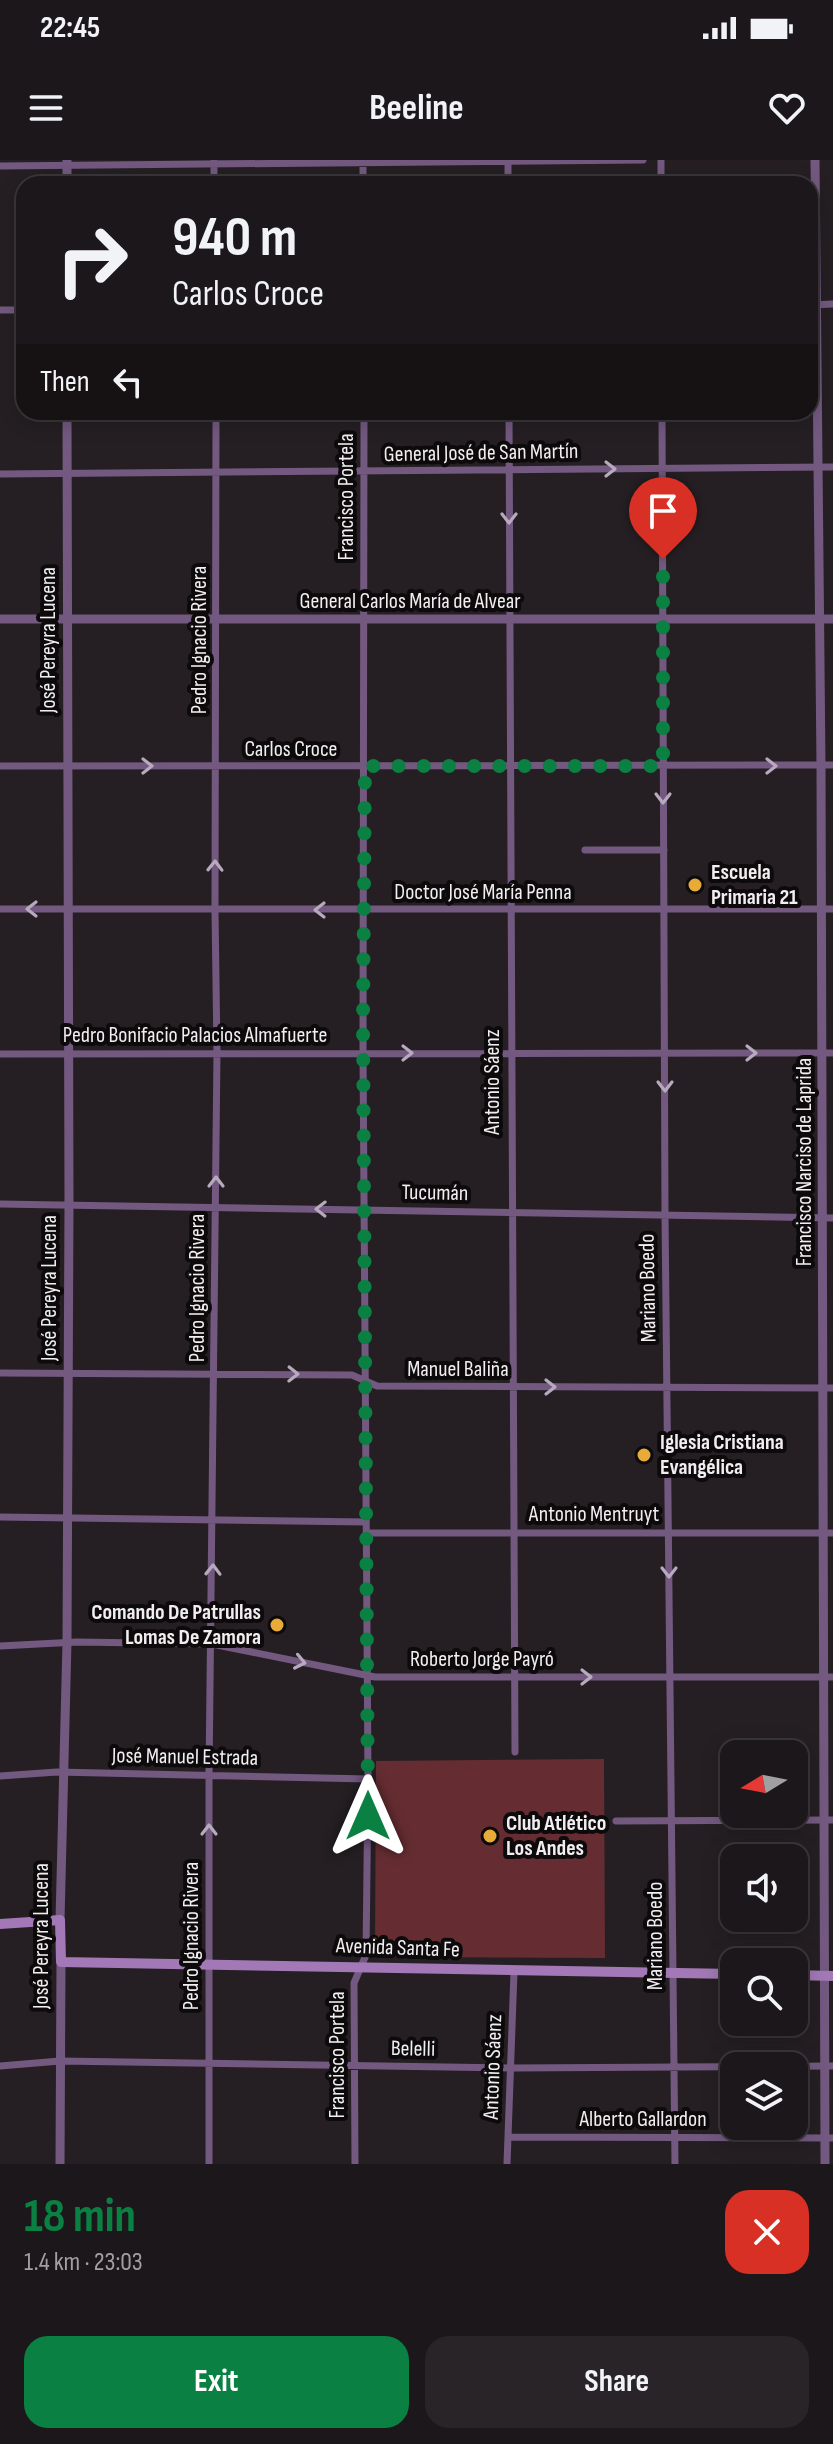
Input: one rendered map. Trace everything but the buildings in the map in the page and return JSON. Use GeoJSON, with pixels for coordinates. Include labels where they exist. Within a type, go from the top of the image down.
{"type":"FeatureCollection","features":[{"type":"Feature","properties":{"kind":"main road"},"geometry":{"type":"LineString","coordinates":[[0,1924],[60,1920]]}},
{"type":"Feature","properties":{"kind":"main road","name":"José Pereyra Lucena"},"geometry":{"type":"LineString","coordinates":[[60,1920],[61,1962]]}},
{"type":"Feature","properties":{"kind":"main road","name":"Avenida Santa Fe"},"geometry":{"type":"LineString","coordinates":[[61,1962],[720,1974]]}},
{"type":"Feature","properties":{"kind":"main road"},"geometry":{"type":"LineString","coordinates":[[808,1975],[829,1976]]}},
{"type":"Feature","properties":{"kind":"street"},"geometry":{"type":"LineString","coordinates":[[0,166],[643,160]]}},
{"type":"Feature","properties":{"kind":"street","name":"José Pereyra Lucena"},"geometry":{"type":"LineString","coordinates":[[60,1920],[67,1642],[67,420]]}},
{"type":"Feature","properties":{"kind":"street","name":"Pedro Ignacio Rivera"},"geometry":{"type":"LineString","coordinates":[[209,2164],[209,1775],[217,1053],[216,420]]}},
{"type":"Feature","properties":{"kind":"street","name":"Francisco Portela"},"geometry":{"type":"LineString","coordinates":[[355,2164],[354,1983],[366,1955],[368,1779],[363,1052],[364,420]]}},
{"type":"Feature","properties":{"kind":"street","name":"Antonio Sáenz"},"geometry":{"type":"LineString","coordinates":[[509,420],[515,1752]]}},
{"type":"Feature","properties":{"kind":"street","name":"Mariano Boedo"},"geometry":{"type":"LineString","coordinates":[[662,420],[665,1214],[675,2164]]}},
{"type":"Feature","properties":{"kind":"street","name":"Francisco Narciso de Laprida"},"geometry":{"type":"LineString","coordinates":[[818,420],[821,765],[828,909],[822,981],[828,1218],[828,1388],[822,1533],[828,1677],[829,1820],[829,2138],[825,2164]]}},
{"type":"Feature","properties":{"kind":"street","name":"General José de San Martín"},"geometry":{"type":"LineString","coordinates":[[0,474],[833,467]]}},
{"type":"Feature","properties":{"kind":"street","name":"General Carlos María de Alvear"},"geometry":{"type":"LineString","coordinates":[[0,619],[833,619]]}},
{"type":"Feature","properties":{"kind":"street","name":"Carlos Croce"},"geometry":{"type":"LineString","coordinates":[[0,766],[833,765]]}},
{"type":"Feature","properties":{"kind":"street"},"geometry":{"type":"LineString","coordinates":[[585,850],[664,850]]}},
{"type":"Feature","properties":{"kind":"street","name":"Doctor José María Penna"},"geometry":{"type":"LineString","coordinates":[[0,909],[828,909]]}},
{"type":"Feature","properties":{"kind":"street"},"geometry":{"type":"LineString","coordinates":[[822,981],[833,981]]}},
{"type":"Feature","properties":{"kind":"street","name":"Pedro Bonifacio Palacios Almafuerte"},"geometry":{"type":"LineString","coordinates":[[0,1054],[833,1053]]}},
{"type":"Feature","properties":{"kind":"street","name":"Tucumán"},"geometry":{"type":"LineString","coordinates":[[0,1204],[828,1218]]}},
{"type":"Feature","properties":{"kind":"street","name":"Manuel Baliña"},"geometry":{"type":"LineString","coordinates":[[0,1373],[352,1375],[377,1386],[828,1388]]}},
{"type":"Feature","properties":{"kind":"street"},"geometry":{"type":"LineString","coordinates":[[0,1517],[366,1522]]}},
{"type":"Feature","properties":{"kind":"street","name":"Antonio Mentruyt"},"geometry":{"type":"LineString","coordinates":[[366,1533],[833,1533]]}},
{"type":"Feature","properties":{"kind":"street","name":"Roberto Jorge Payró"},"geometry":{"type":"LineString","coordinates":[[0,1646],[67,1642],[212,1644],[368,1676],[828,1677]]}},
{"type":"Feature","properties":{"kind":"street","name":"José Manuel Estrada"},"geometry":{"type":"LineString","coordinates":[[0,1776],[64,1773],[368,1779]]}},
{"type":"Feature","properties":{"kind":"street"},"geometry":{"type":"LineString","coordinates":[[616,1821],[829,1820]]}},
{"type":"Feature","properties":{"kind":"street","name":"José Pereyra Lucena"},"geometry":{"type":"LineString","coordinates":[[60,2164],[61,1962]]}},
{"type":"Feature","properties":{"kind":"street","name":"Antonio Sáenz"},"geometry":{"type":"LineString","coordinates":[[507,2164],[514,1972]]}},
{"type":"Feature","properties":{"kind":"street","name":"Belelli"},"geometry":{"type":"LineString","coordinates":[[0,2066],[60,2061],[512,2068],[829,2066]]}},
{"type":"Feature","properties":{"kind":"street","name":"Alberto Gallardon"},"geometry":{"type":"LineString","coordinates":[[508,2137],[829,2138]]}},
{"type":"Feature","properties":{"kind":"shaded area","name":"Club Atlético Los Andes"},"geometry":{"type":"Polygon","coordinates":[[[604,1759],[605,1958],[375,1957],[376,1761],[604,1759]]]}},
{"type":"Feature","properties":{"kind":"place","name":"Escuela Primaria 21"},"geometry":{"type":"Point","coordinates":[695,885]}},
{"type":"Feature","properties":{"kind":"place","name":"Iglesia Cristiana Evangélica"},"geometry":{"type":"Point","coordinates":[644,1455]}},
{"type":"Feature","properties":{"kind":"place","name":"Comando De Patrullas Lomas De Zamora"},"geometry":{"type":"Point","coordinates":[277,1625]}},
{"type":"Feature","properties":{"kind":"place","name":"Club Atlético Los Andes"},"geometry":{"type":"Point","coordinates":[490,1836]}},
{"type":"Feature","properties":{"kind":"route"},"geometry":{"type":"LineString","coordinates":[[368,1816],[363,1024],[365,766],[663,766],[663,559]]}}]}
